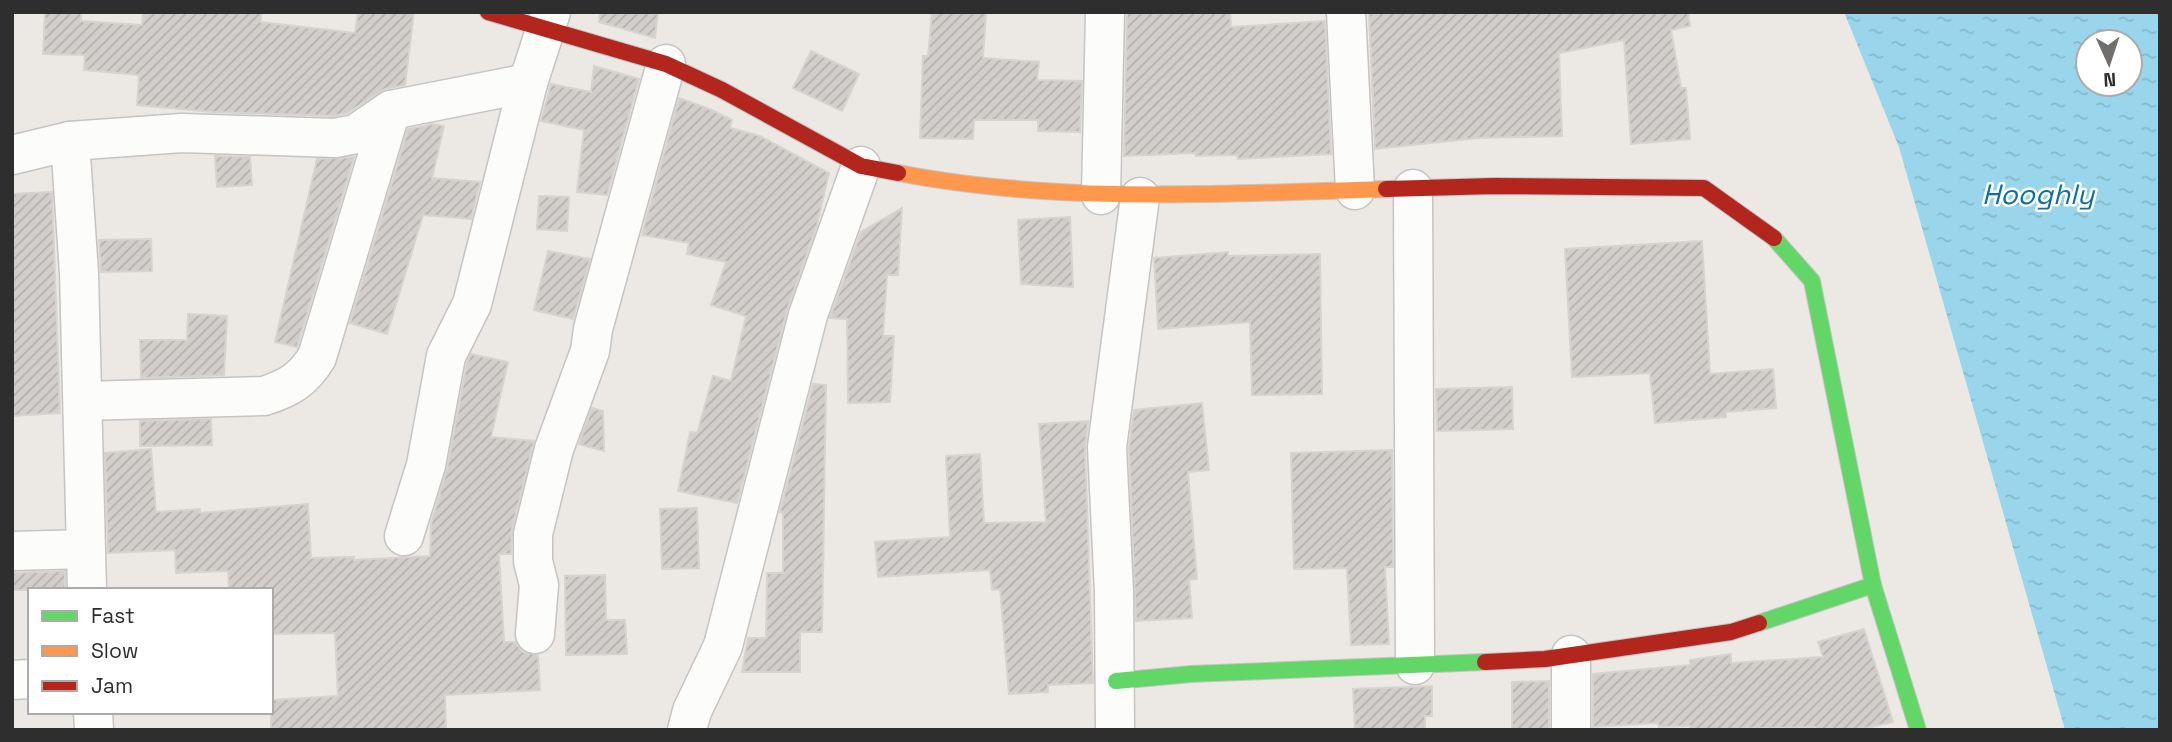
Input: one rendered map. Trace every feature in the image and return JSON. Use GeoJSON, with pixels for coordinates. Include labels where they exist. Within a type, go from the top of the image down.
{"type":"FeatureCollection","features":[{"type":"Feature","properties":{"kind":"street"},"geometry":{"type":"LineString","coordinates":[[488,12],[548,20],[666,64],[722,90],[862,166],[964,186],[1140,197],[1494,186],[1704,188],[1769,232],[1812,281],[1872,585],[1918,730]]}},
{"type":"Feature","properties":{"kind":"street"},"geometry":{"type":"LineString","coordinates":[[1101,195],[1105,12]]}},
{"type":"Feature","properties":{"kind":"street"},"geometry":{"type":"LineString","coordinates":[[1346,12],[1355,190]]}},
{"type":"Feature","properties":{"kind":"street"},"geometry":{"type":"LineString","coordinates":[[404,536],[426,465],[446,356],[472,304],[528,83],[548,20]]}},
{"type":"Feature","properties":{"kind":"street"},"geometry":{"type":"LineString","coordinates":[[536,634],[539,585],[533,561],[533,534],[554,449],[590,351],[593,329],[666,64]]}},
{"type":"Feature","properties":{"kind":"street"},"geometry":{"type":"LineString","coordinates":[[12,155],[70,141],[182,133],[335,138],[356,134],[391,110],[528,83]]}},
{"type":"Feature","properties":{"kind":"street"},"geometry":{"type":"LineString","coordinates":[[83,401],[264,396],[291,387],[307,372],[317,356],[391,110]]}},
{"type":"Feature","properties":{"kind":"street"},"geometry":{"type":"LineString","coordinates":[[70,141],[79,272],[87,588]]}},
{"type":"Feature","properties":{"kind":"street"},"geometry":{"type":"LineString","coordinates":[[687,730],[692,711],[723,646],[808,315],[862,166]]}},
{"type":"Feature","properties":{"kind":"street"},"geometry":{"type":"LineString","coordinates":[[1413,189],[1415,664]]}},
{"type":"Feature","properties":{"kind":"street"},"geometry":{"type":"LineString","coordinates":[[1115,730],[1116,681],[1107,447],[1140,197]]}},
{"type":"Feature","properties":{"kind":"street"},"geometry":{"type":"LineString","coordinates":[[12,551],[85,549]]}},
{"type":"Feature","properties":{"kind":"street"},"geometry":{"type":"LineString","coordinates":[[1116,681],[1191,674],[1570,655],[1731,632],[1872,585]]}},
{"type":"Feature","properties":{"kind":"street"},"geometry":{"type":"LineString","coordinates":[[1570,655],[1571,730]]}},
{"type":"Feature","properties":{"kind":"water","name":"Hooghly"},"geometry":{"type":"Polygon","coordinates":[[[1844,12],[2160,12],[2160,730],[2065,730],[1899,147],[1844,12]]]}},
{"type":"Feature","properties":{"kind":"building"},"geometry":{"type":"Polygon","coordinates":[[[45,12],[81,12],[81,21],[142,25],[143,12],[261,12],[261,22],[355,33],[358,12],[414,12],[405,85],[385,89],[347,113],[333,116],[213,112],[137,105],[139,75],[84,70],[85,55],[43,54],[45,12]]]}},
{"type":"Feature","properties":{"kind":"building"},"geometry":{"type":"Polygon","coordinates":[[[600,12],[658,12],[655,38],[599,22],[600,12]]]}},
{"type":"Feature","properties":{"kind":"building"},"geometry":{"type":"Polygon","coordinates":[[[932,12],[986,12],[983,58],[1039,62],[1037,80],[1082,81],[1080,132],[1038,131],[1038,120],[974,120],[973,139],[920,138],[923,56],[928,56],[932,12]]]}},
{"type":"Feature","properties":{"kind":"building"},"geometry":{"type":"Polygon","coordinates":[[[1127,12],[1230,12],[1231,27],[1325,21],[1331,154],[1238,159],[1237,155],[1196,156],[1195,153],[1124,156],[1127,12]]]}},
{"type":"Feature","properties":{"kind":"building"},"geometry":{"type":"Polygon","coordinates":[[[1369,12],[1688,12],[1690,26],[1671,30],[1681,88],[1686,88],[1690,139],[1631,144],[1624,40],[1559,53],[1562,136],[1478,138],[1375,149],[1369,12]]]}},
{"type":"Feature","properties":{"kind":"building"},"geometry":{"type":"Polygon","coordinates":[[[811,51],[859,74],[842,111],[793,88],[811,51]]]}},
{"type":"Feature","properties":{"kind":"building"},"geometry":{"type":"Polygon","coordinates":[[[594,66],[639,79],[607,195],[577,192],[584,130],[541,121],[551,84],[591,92],[594,66]]]}},
{"type":"Feature","properties":{"kind":"building"},"geometry":{"type":"Polygon","coordinates":[[[679,98],[732,120],[730,128],[760,136],[829,173],[817,225],[787,310],[737,503],[678,491],[690,432],[697,433],[713,376],[731,381],[746,316],[711,305],[726,262],[687,254],[689,243],[642,235],[679,98]]]}},
{"type":"Feature","properties":{"kind":"building"},"geometry":{"type":"Polygon","coordinates":[[[433,124],[444,126],[432,178],[480,182],[471,219],[423,215],[387,334],[350,323],[408,129],[433,124]]]}},
{"type":"Feature","properties":{"kind":"building"},"geometry":{"type":"Polygon","coordinates":[[[215,156],[250,157],[252,185],[217,187],[215,156]]]}},
{"type":"Feature","properties":{"kind":"building"},"geometry":{"type":"Polygon","coordinates":[[[354,157],[297,347],[275,342],[317,159],[354,157]]]}},
{"type":"Feature","properties":{"kind":"building"},"geometry":{"type":"Polygon","coordinates":[[[52,192],[60,413],[12,416],[12,194],[52,192]]]}},
{"type":"Feature","properties":{"kind":"building"},"geometry":{"type":"Polygon","coordinates":[[[539,196],[569,197],[567,231],[537,229],[539,196]]]}},
{"type":"Feature","properties":{"kind":"building"},"geometry":{"type":"Polygon","coordinates":[[[902,208],[898,275],[887,275],[883,336],[894,336],[890,402],[848,403],[847,319],[830,318],[861,232],[902,208]]]}},
{"type":"Feature","properties":{"kind":"building"},"geometry":{"type":"Polygon","coordinates":[[[1070,217],[1073,287],[1021,284],[1018,220],[1070,217]]]}},
{"type":"Feature","properties":{"kind":"building"},"geometry":{"type":"Polygon","coordinates":[[[151,239],[152,271],[101,272],[99,240],[151,239]]]}},
{"type":"Feature","properties":{"kind":"building"},"geometry":{"type":"Polygon","coordinates":[[[1702,241],[1710,374],[1773,369],[1776,408],[1726,412],[1726,417],[1655,423],[1650,373],[1572,377],[1565,249],[1702,241]]]}},
{"type":"Feature","properties":{"kind":"building"},"geometry":{"type":"Polygon","coordinates":[[[548,251],[590,259],[573,319],[534,310],[548,251]]]}},
{"type":"Feature","properties":{"kind":"building"},"geometry":{"type":"Polygon","coordinates":[[[1228,252],[1228,256],[1320,254],[1322,394],[1252,395],[1250,322],[1158,329],[1154,258],[1228,252]]]}},
{"type":"Feature","properties":{"kind":"building"},"geometry":{"type":"Polygon","coordinates":[[[188,314],[227,316],[224,375],[141,378],[140,340],[187,340],[188,314]]]}},
{"type":"Feature","properties":{"kind":"building"},"geometry":{"type":"Polygon","coordinates":[[[471,354],[508,362],[491,437],[534,441],[512,529],[511,554],[499,554],[504,642],[515,642],[523,652],[538,655],[540,690],[445,695],[446,730],[271,730],[273,700],[338,696],[335,633],[273,634],[273,588],[229,588],[228,571],[176,573],[175,550],[108,553],[105,453],[151,449],[156,512],[200,509],[200,513],[308,504],[311,558],[354,557],[354,560],[430,556],[431,524],[447,469],[471,354]]]}},
{"type":"Feature","properties":{"kind":"building"},"geometry":{"type":"Polygon","coordinates":[[[813,384],[826,385],[822,632],[800,632],[800,672],[742,672],[748,638],[766,638],[767,573],[783,573],[783,513],[780,512],[813,384]]]}},
{"type":"Feature","properties":{"kind":"building"},"geometry":{"type":"Polygon","coordinates":[[[1512,387],[1513,429],[1437,431],[1436,389],[1512,387]]]}},
{"type":"Feature","properties":{"kind":"building"},"geometry":{"type":"Polygon","coordinates":[[[1202,403],[1209,470],[1188,472],[1197,579],[1189,580],[1192,618],[1136,621],[1129,448],[1134,410],[1202,403]]]}},
{"type":"Feature","properties":{"kind":"building"},"geometry":{"type":"Polygon","coordinates":[[[592,408],[603,411],[604,451],[579,444],[592,408]]]}},
{"type":"Feature","properties":{"kind":"building"},"geometry":{"type":"Polygon","coordinates":[[[211,419],[212,445],[140,446],[140,421],[211,419]]]}},
{"type":"Feature","properties":{"kind":"building"},"geometry":{"type":"Polygon","coordinates":[[[1088,421],[1085,448],[1093,683],[1048,685],[1048,692],[1009,694],[1000,589],[992,590],[990,570],[878,577],[875,542],[950,537],[946,456],[980,454],[984,523],[1046,522],[1039,424],[1088,421]]]}},
{"type":"Feature","properties":{"kind":"building"},"geometry":{"type":"Polygon","coordinates":[[[1392,450],[1393,567],[1385,567],[1389,644],[1351,645],[1347,568],[1294,569],[1291,453],[1392,450]]]}},
{"type":"Feature","properties":{"kind":"building"},"geometry":{"type":"Polygon","coordinates":[[[697,508],[699,568],[662,569],[660,509],[697,508]]]}},
{"type":"Feature","properties":{"kind":"building"},"geometry":{"type":"Polygon","coordinates":[[[65,571],[65,588],[12,590],[12,573],[65,571]]]}},
{"type":"Feature","properties":{"kind":"building"},"geometry":{"type":"Polygon","coordinates":[[[605,575],[606,620],[625,620],[627,654],[566,655],[565,576],[605,575]]]}},
{"type":"Feature","properties":{"kind":"building"},"geometry":{"type":"Polygon","coordinates":[[[1864,629],[1893,722],[1858,730],[1816,730],[1815,727],[1690,730],[1690,726],[1659,727],[1658,723],[1593,727],[1593,674],[1690,665],[1690,660],[1731,654],[1731,663],[1823,657],[1818,642],[1864,629]]]}},
{"type":"Feature","properties":{"kind":"building"},"geometry":{"type":"Polygon","coordinates":[[[1549,681],[1549,730],[1512,730],[1512,682],[1549,681]]]}},
{"type":"Feature","properties":{"kind":"building"},"geometry":{"type":"Polygon","coordinates":[[[1432,686],[1432,716],[1425,716],[1425,730],[1355,730],[1353,689],[1432,686]]]}},
{"type":"Feature","properties":{"kind":"traffic: fast"},"geometry":{"type":"LineString","coordinates":[[1774,238],[1812,281],[1873,585],[1918,730]]}},
{"type":"Feature","properties":{"kind":"traffic: fast"},"geometry":{"type":"LineString","coordinates":[[1759,623],[1873,585]]}},
{"type":"Feature","properties":{"kind":"traffic: fast"},"geometry":{"type":"LineString","coordinates":[[1116,681],[1191,674],[1485,662]]}},
{"type":"Feature","properties":{"kind":"traffic: slow"},"geometry":{"type":"LineString","coordinates":[[898,173],[959,183],[1080,193],[1202,194],[1386,189]]}},
{"type":"Feature","properties":{"kind":"traffic: jam"},"geometry":{"type":"LineString","coordinates":[[488,12],[666,64],[722,90],[861,166],[898,173]]}},
{"type":"Feature","properties":{"kind":"traffic: jam"},"geometry":{"type":"LineString","coordinates":[[1386,189],[1494,186],[1704,188],[1774,238]]}},
{"type":"Feature","properties":{"kind":"traffic: jam"},"geometry":{"type":"LineString","coordinates":[[1485,662],[1545,659],[1731,632],[1759,623]]}}]}
